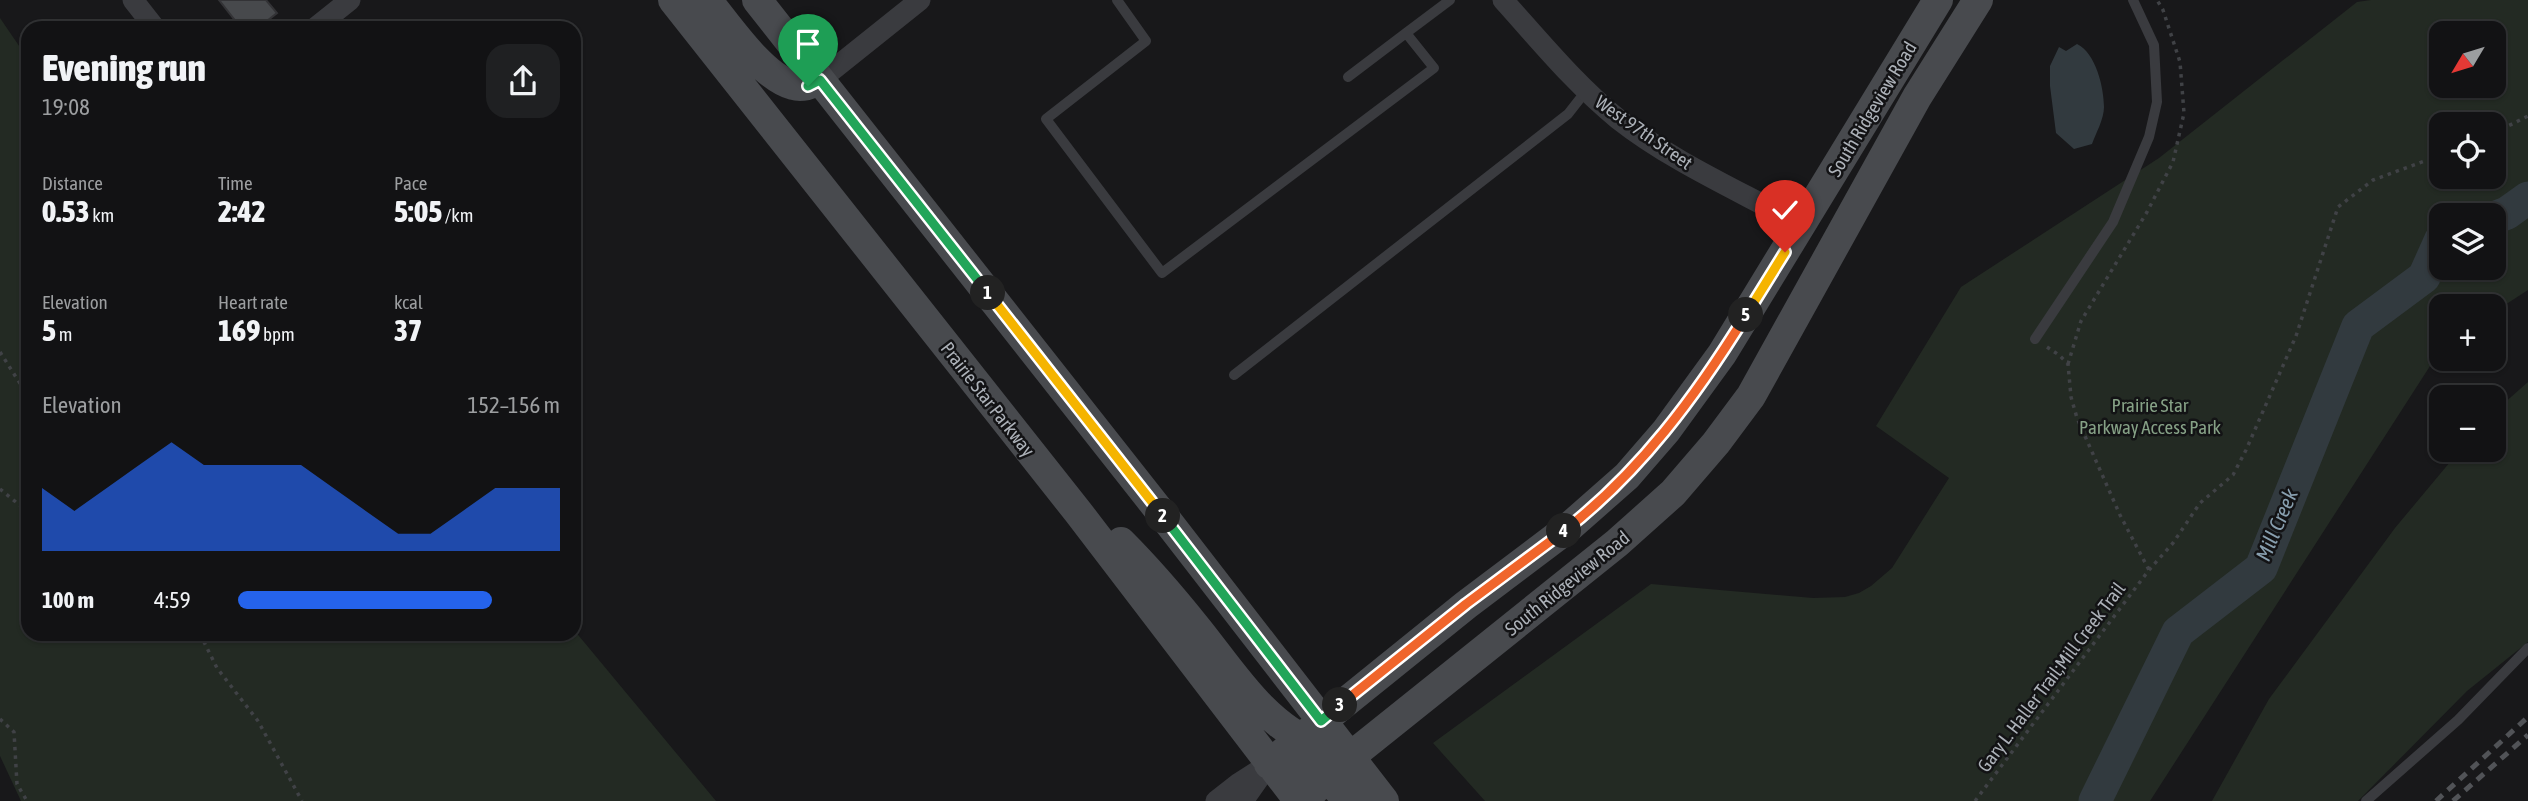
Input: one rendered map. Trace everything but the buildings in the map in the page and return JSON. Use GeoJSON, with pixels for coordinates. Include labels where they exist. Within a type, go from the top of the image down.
{"type":"FeatureCollection","features":[{"type":"Feature","properties":{"kind":"main road","name":"Prairie Star Parkway"},"geometry":{"type":"LineString","coordinates":[[673,0],[1078,512],[1299,801]]}},
{"type":"Feature","properties":{"kind":"main road"},"geometry":{"type":"LineString","coordinates":[[707,0],[775,77],[794,85],[808,86],[820,80]]}},
{"type":"Feature","properties":{"kind":"main road"},"geometry":{"type":"LineString","coordinates":[[757,0],[1283,672],[1301,729]]}},
{"type":"Feature","properties":{"kind":"main road","name":"South Ridgeview Road"},"geometry":{"type":"LineString","coordinates":[[1269,764],[1301,729],[1568,528],[1627,477],[1666,431],[1722,354],[1938,0]]}},
{"type":"Feature","properties":{"kind":"main road","name":"South Ridgeview Road"},"geometry":{"type":"LineString","coordinates":[[1305,801],[1325,777],[1618,543],[1672,494],[1716,443],[1751,396],[1917,97],[1978,0]]}},
{"type":"Feature","properties":{"kind":"main road"},"geometry":{"type":"LineString","coordinates":[[1078,512],[1115,536],[1158,579],[1251,695],[1350,758],[1384,801]]}},
{"type":"Feature","properties":{"kind":"main road"},"geometry":{"type":"LineString","coordinates":[[1269,764],[1299,764],[1325,777],[1350,801]]}},
{"type":"Feature","properties":{"kind":"street"},"geometry":{"type":"LineString","coordinates":[[133,0],[150,21]]}},
{"type":"Feature","properties":{"kind":"street"},"geometry":{"type":"LineString","coordinates":[[324,21],[350,0]]}},
{"type":"Feature","properties":{"kind":"street"},"geometry":{"type":"LineString","coordinates":[[820,80],[920,0]]}},
{"type":"Feature","properties":{"kind":"street","name":"West 97th Street"},"geometry":{"type":"LineString","coordinates":[[1503,0],[1586,91],[1621,121],[1665,151],[1775,211]]}},
{"type":"Feature","properties":{"kind":"street"},"geometry":{"type":"LineString","coordinates":[[1785,252],[1775,211],[1800,206],[1824,188]]}},
{"type":"Feature","properties":{"kind":"street"},"geometry":{"type":"LineString","coordinates":[[1243,801],[1269,764]]}},
{"type":"Feature","properties":{"kind":"street","name":"South Ridgeview Road"},"geometry":{"type":"LineString","coordinates":[[1216,801],[1269,764]]}},
{"type":"Feature","properties":{"kind":"lane"},"geometry":{"type":"LineString","coordinates":[[1116,0],[1146,41],[1046,119],[1163,273],[1433,68],[1406,33]]}},
{"type":"Feature","properties":{"kind":"lane"},"geometry":{"type":"LineString","coordinates":[[1348,78],[1450,0]]}},
{"type":"Feature","properties":{"kind":"lane"},"geometry":{"type":"LineString","coordinates":[[2035,339],[2113,222],[2149,137],[2157,102],[2154,45],[2133,0]]}},
{"type":"Feature","properties":{"kind":"lane"},"geometry":{"type":"LineString","coordinates":[[1234,375],[1568,114],[1586,91]]}},
{"type":"Feature","properties":{"kind":"lane"},"geometry":{"type":"LineString","coordinates":[[2366,801],[2458,720],[2528,648]]}},
{"type":"Feature","properties":{"kind":"path"},"geometry":{"type":"LineString","coordinates":[[2506,127],[2528,116]]}},
{"type":"Feature","properties":{"kind":"path","name":"Gary L. Haller Trail;Mill Creek Trail"},"geometry":{"type":"LineString","coordinates":[[1975,801],[2149,570],[2173,543],[2200,503],[2232,474],[2246,450],[2296,336],[2338,206],[2373,180],[2429,159]]}},
{"type":"Feature","properties":{"kind":"path","name":"Gary L. Haller Trail;Mill Creek Trail"},"geometry":{"type":"LineString","coordinates":[[2035,339],[2068,364],[2071,397],[2077,418],[2120,515],[2149,570]]}},
{"type":"Feature","properties":{"kind":"path"},"geometry":{"type":"LineString","coordinates":[[0,352],[21,385]]}},
{"type":"Feature","properties":{"kind":"path"},"geometry":{"type":"LineString","coordinates":[[0,489],[21,506]]}},
{"type":"Feature","properties":{"kind":"path"},"geometry":{"type":"LineString","coordinates":[[204,641],[217,668],[258,721],[302,801]]}},
{"type":"Feature","properties":{"kind":"path"},"geometry":{"type":"LineString","coordinates":[[0,719],[14,732],[18,784],[27,801]]}},
{"type":"Feature","properties":{"kind":"green space","name":"Prairie Star Parkway Access Park"},"geometry":{"type":"Polygon","coordinates":[[[2528,0],[2528,290],[2506,304],[2506,294],[2429,294],[2429,368],[2150,801],[1485,801],[1433,743],[1651,584],[1813,598],[1845,597],[1871,586],[1892,568],[1949,478],[1876,426],[1961,287],[2159,158],[2357,2],[2528,0]]]}},
{"type":"Feature","properties":{"kind":"green space"},"geometry":{"type":"Polygon","coordinates":[[[0,18],[21,49],[21,641],[581,641],[581,638],[716,801],[21,801],[0,756],[0,18]]]}},
{"type":"Feature","properties":{"kind":"green space"},"geometry":{"type":"Polygon","coordinates":[[[2528,382],[2528,642],[2467,691],[2358,801],[2212,801],[2269,699],[2395,528],[2450,462],[2506,462],[2506,401],[2528,382]]]}},
{"type":"Feature","properties":{"kind":"shaded area"},"geometry":{"type":"Polygon","coordinates":[[[2077,44],[2094,63],[2102,90],[2104,112],[2092,144],[2074,149],[2056,133],[2050,66],[2059,47],[2066,51],[2077,44]]]}},
{"type":"Feature","properties":{"kind":"waterway","name":"Mill Creek"},"geometry":{"type":"LineString","coordinates":[[2506,213],[2528,198]]}},
{"type":"Feature","properties":{"kind":"waterway","name":"Mill Creek"},"geometry":{"type":"LineString","coordinates":[[2095,801],[2178,632],[2261,568],[2358,326],[2424,277],[2429,266]]}},
{"type":"Feature","properties":{"kind":"railway"},"geometry":{"type":"LineString","coordinates":[[2436,801],[2528,717]]}},
{"type":"Feature","properties":{"kind":"railway"},"geometry":{"type":"LineString","coordinates":[[2453,801],[2528,735]]}},
{"type":"Feature","properties":{"kind":"route"},"geometry":{"type":"LineString","coordinates":[[808,86],[820,80],[1162,514],[1321,721],[1466,604],[1568,528],[1627,477],[1666,431],[1722,354],[1785,252]]}}]}
